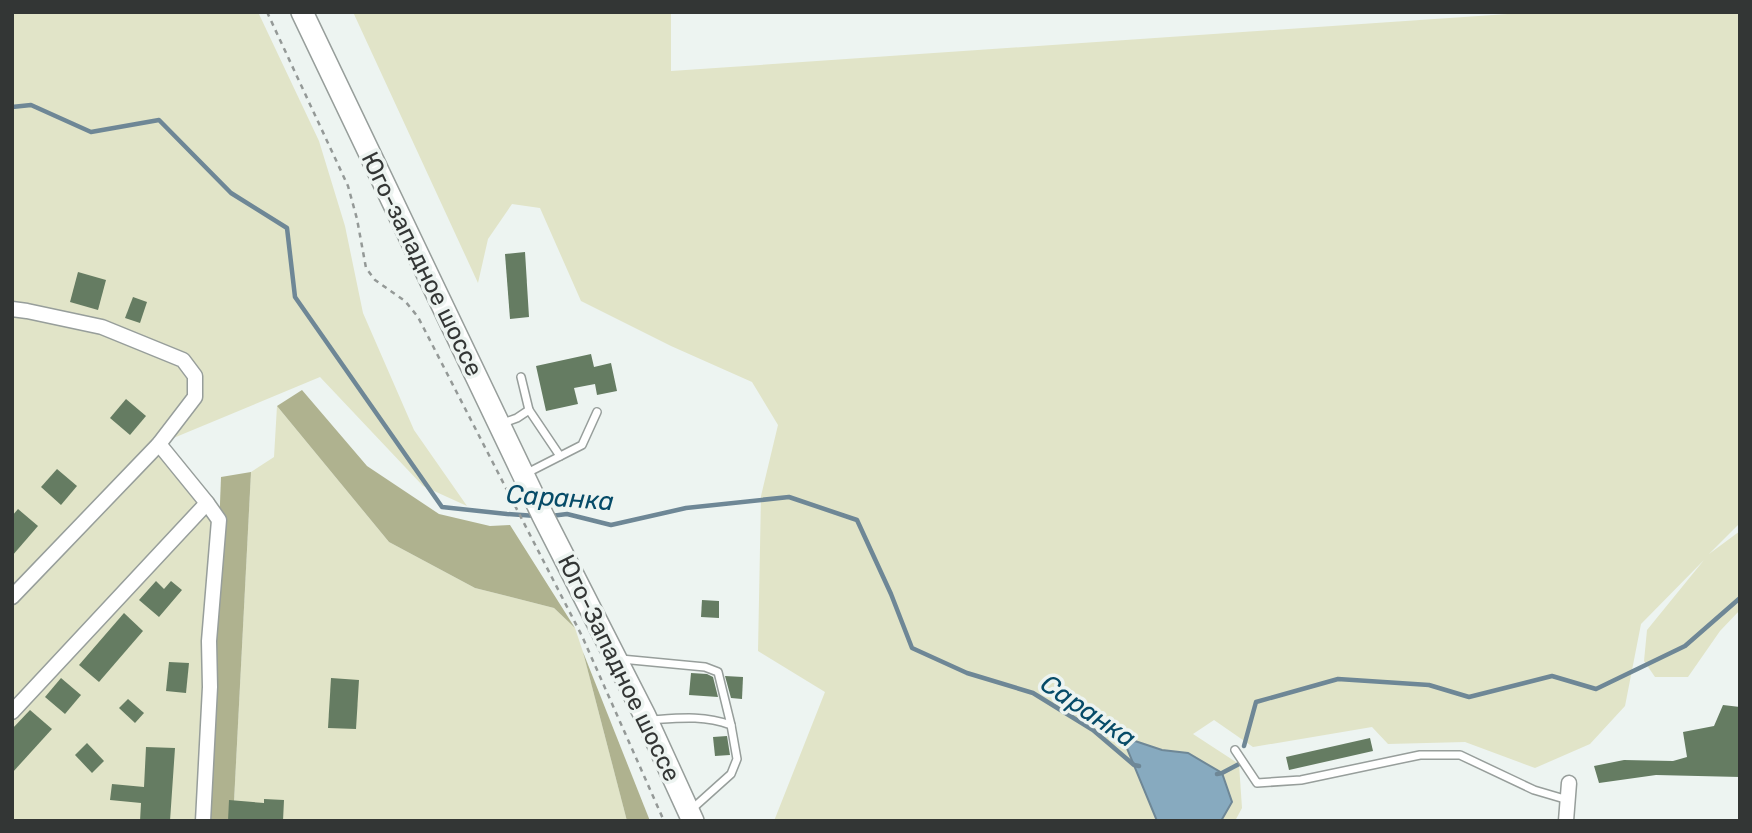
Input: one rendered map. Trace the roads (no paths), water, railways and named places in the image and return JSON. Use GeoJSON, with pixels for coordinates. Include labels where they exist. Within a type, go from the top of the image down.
{"type":"FeatureCollection","features":[{"type":"Feature","properties":{"kind":"main road","name":"Юго-западное шоссе"},"geometry":{"type":"LineString","coordinates":[[302,12],[543,516]]}},
{"type":"Feature","properties":{"kind":"main road","name":"Юго-Западное шоссе"},"geometry":{"type":"LineString","coordinates":[[543,516],[647,720],[691,816]]}},
{"type":"Feature","properties":{"kind":"street"},"geometry":{"type":"LineString","coordinates":[[12,309],[102,327],[183,360],[195,376],[195,397],[159,444],[12,597]]}},
{"type":"Feature","properties":{"kind":"street"},"geometry":{"type":"LineString","coordinates":[[159,444],[219,520],[209,641],[210,687],[203,821]]}},
{"type":"Feature","properties":{"kind":"street"},"geometry":{"type":"LineString","coordinates":[[12,712],[207,503]]}},
{"type":"Feature","properties":{"kind":"street"},"geometry":{"type":"LineString","coordinates":[[1566,821],[1569,783]]}},
{"type":"Feature","properties":{"kind":"lane"},"geometry":{"type":"LineString","coordinates":[[521,377],[528,410],[560,456]]}},
{"type":"Feature","properties":{"kind":"lane"},"geometry":{"type":"LineString","coordinates":[[499,425],[528,410]]}},
{"type":"Feature","properties":{"kind":"lane"},"geometry":{"type":"LineString","coordinates":[[523,475],[582,445],[597,412]]}},
{"type":"Feature","properties":{"kind":"lane"},"geometry":{"type":"LineString","coordinates":[[616,659],[705,667],[718,671],[737,759],[731,774],[691,816]]}},
{"type":"Feature","properties":{"kind":"lane"},"geometry":{"type":"LineString","coordinates":[[647,720],[713,719],[731,725]]}},
{"type":"Feature","properties":{"kind":"lane"},"geometry":{"type":"LineString","coordinates":[[1235,750],[1257,783],[1301,780],[1420,755],[1460,755],[1534,790],[1567,800]]}},
{"type":"Feature","properties":{"kind":"water"},"geometry":{"type":"Polygon","coordinates":[[[1135,741],[1162,750],[1188,753],[1222,773],[1232,802],[1221,821],[1157,821],[1126,746],[1135,741]]]}},
{"type":"Feature","properties":{"kind":"waterway","name":"Саранка"},"geometry":{"type":"LineString","coordinates":[[12,107],[31,105],[91,132],[159,120],[231,193],[287,228],[295,297],[442,507],[536,516]]}},
{"type":"Feature","properties":{"kind":"waterway","name":"Саранка"},"geometry":{"type":"LineString","coordinates":[[551,516],[567,514],[611,525],[686,508],[789,497],[857,520],[912,648],[967,673],[1033,693],[1093,730],[1134,765],[1139,766]]}},
{"type":"Feature","properties":{"kind":"waterway","name":"Саранка"},"geometry":{"type":"LineString","coordinates":[[1244,746],[1256,702],[1338,679],[1429,685],[1469,697],[1552,676],[1596,689],[1685,646],[1740,598]]}},
{"type":"Feature","properties":{"kind":"waterway","name":"Саранка"},"geometry":{"type":"LineString","coordinates":[[1217,774],[1239,764]]}}]}
